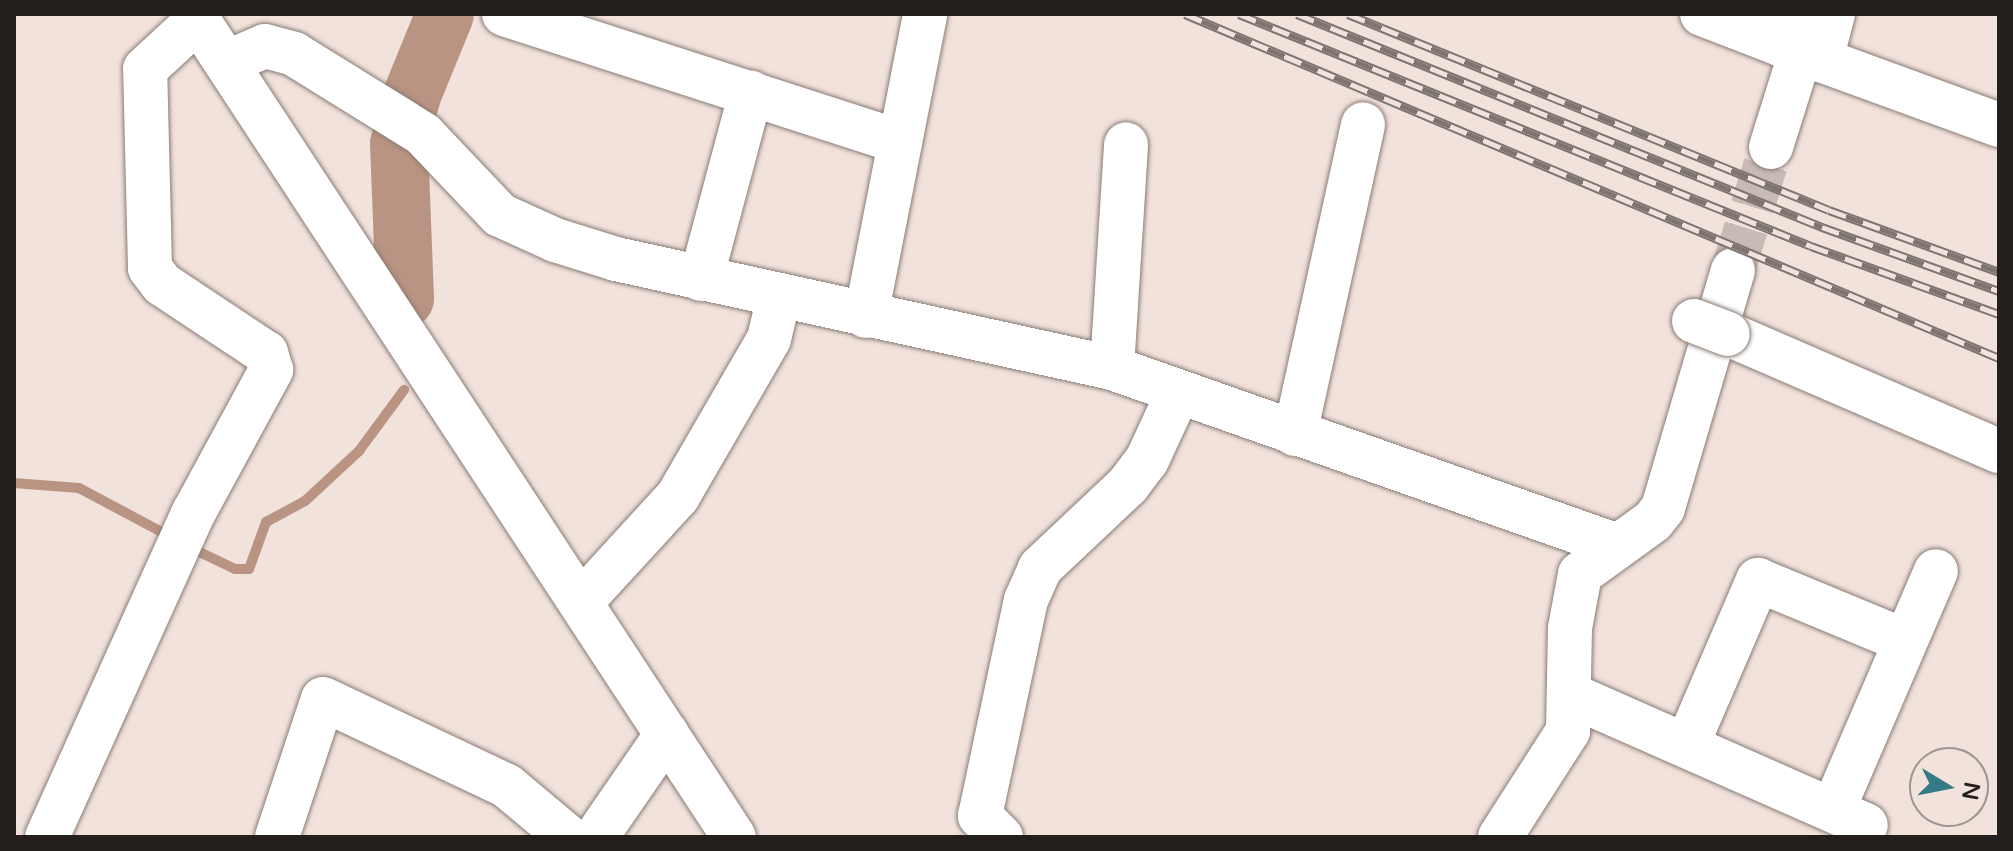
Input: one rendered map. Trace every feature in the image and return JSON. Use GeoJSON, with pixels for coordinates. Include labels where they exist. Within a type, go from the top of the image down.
{"type":"FeatureCollection","features":[{"type":"Feature","properties":{"kind":"street"},"geometry":{"type":"LineString","coordinates":[[504,14],[900,142]]}},
{"type":"Feature","properties":{"kind":"street"},"geometry":{"type":"LineString","coordinates":[[866,316],[925,14]]}},
{"type":"Feature","properties":{"kind":"street"},"geometry":{"type":"LineString","coordinates":[[1702,14],[1780,44],[1792,14]]}},
{"type":"Feature","properties":{"kind":"street"},"geometry":{"type":"LineString","coordinates":[[1771,147],[1812,14]]}},
{"type":"Feature","properties":{"kind":"street"},"geometry":{"type":"LineString","coordinates":[[1833,14],[1821,60],[1999,125]]}},
{"type":"Feature","properties":{"kind":"street"},"geometry":{"type":"LineString","coordinates":[[47,837],[194,512],[271,370],[266,353],[162,284],[150,268],[145,69],[196,17],[734,837]]}},
{"type":"Feature","properties":{"kind":"street"},"geometry":{"type":"LineString","coordinates":[[228,62],[265,46],[282,48],[381,104],[423,134],[500,215],[524,229],[616,259],[1112,368],[1618,546]]}},
{"type":"Feature","properties":{"kind":"street"},"geometry":{"type":"LineString","coordinates":[[701,279],[751,93]]}},
{"type":"Feature","properties":{"kind":"street"},"geometry":{"type":"LineString","coordinates":[[1295,434],[1363,124]]}},
{"type":"Feature","properties":{"kind":"street"},"geometry":{"type":"LineString","coordinates":[[1112,368],[1126,144]]}},
{"type":"Feature","properties":{"kind":"street"},"geometry":{"type":"LineString","coordinates":[[1500,837],[1556,756],[1568,731],[1573,696],[1570,628],[1580,574],[1663,508],[1733,270]]}},
{"type":"Feature","properties":{"kind":"street"},"geometry":{"type":"LineString","coordinates":[[581,602],[678,496],[769,339],[779,296]]}},
{"type":"Feature","properties":{"kind":"street"},"geometry":{"type":"LineString","coordinates":[[1618,546],[1635,518],[1711,328],[1999,451]]}},
{"type":"Feature","properties":{"kind":"street"},"geometry":{"type":"LineString","coordinates":[[1001,837],[980,816],[1026,600],[1040,568],[1128,485],[1147,460],[1178,393]]}},
{"type":"Feature","properties":{"kind":"street"},"geometry":{"type":"LineString","coordinates":[[1573,696],[1850,817],[1905,641],[1936,571]]}},
{"type":"Feature","properties":{"kind":"street"},"geometry":{"type":"LineString","coordinates":[[1687,745],[1758,580],[1905,641]]}},
{"type":"Feature","properties":{"kind":"street"},"geometry":{"type":"LineString","coordinates":[[277,837],[323,699],[507,786],[568,837]]}},
{"type":"Feature","properties":{"kind":"street"},"geometry":{"type":"LineString","coordinates":[[596,837],[667,734]]}},
{"type":"Feature","properties":{"kind":"waterway"},"geometry":{"type":"LineString","coordinates":[[405,299],[399,144],[412,95],[445,14]]}},
{"type":"Feature","properties":{"kind":"waterway"},"geometry":{"type":"LineString","coordinates":[[189,547],[235,569],[249,569],[266,522],[305,501],[359,451],[404,390]]}},
{"type":"Feature","properties":{"kind":"waterway"},"geometry":{"type":"LineString","coordinates":[[14,483],[79,488],[171,537]]}},
{"type":"Feature","properties":{"kind":"tunnel"},"geometry":{"type":"LineString","coordinates":[[1733,270],[1771,147]]}},
{"type":"Feature","properties":{"kind":"railway"},"geometry":{"type":"LineString","coordinates":[[1185,14],[1999,358]]}},
{"type":"Feature","properties":{"kind":"railway"},"geometry":{"type":"LineString","coordinates":[[1239,14],[1811,246],[1999,314]]}},
{"type":"Feature","properties":{"kind":"railway"},"geometry":{"type":"LineString","coordinates":[[1297,14],[1822,227],[1999,291]]}},
{"type":"Feature","properties":{"kind":"railway"},"geometry":{"type":"LineString","coordinates":[[1348,14],[1829,210],[1999,272]]}}]}
